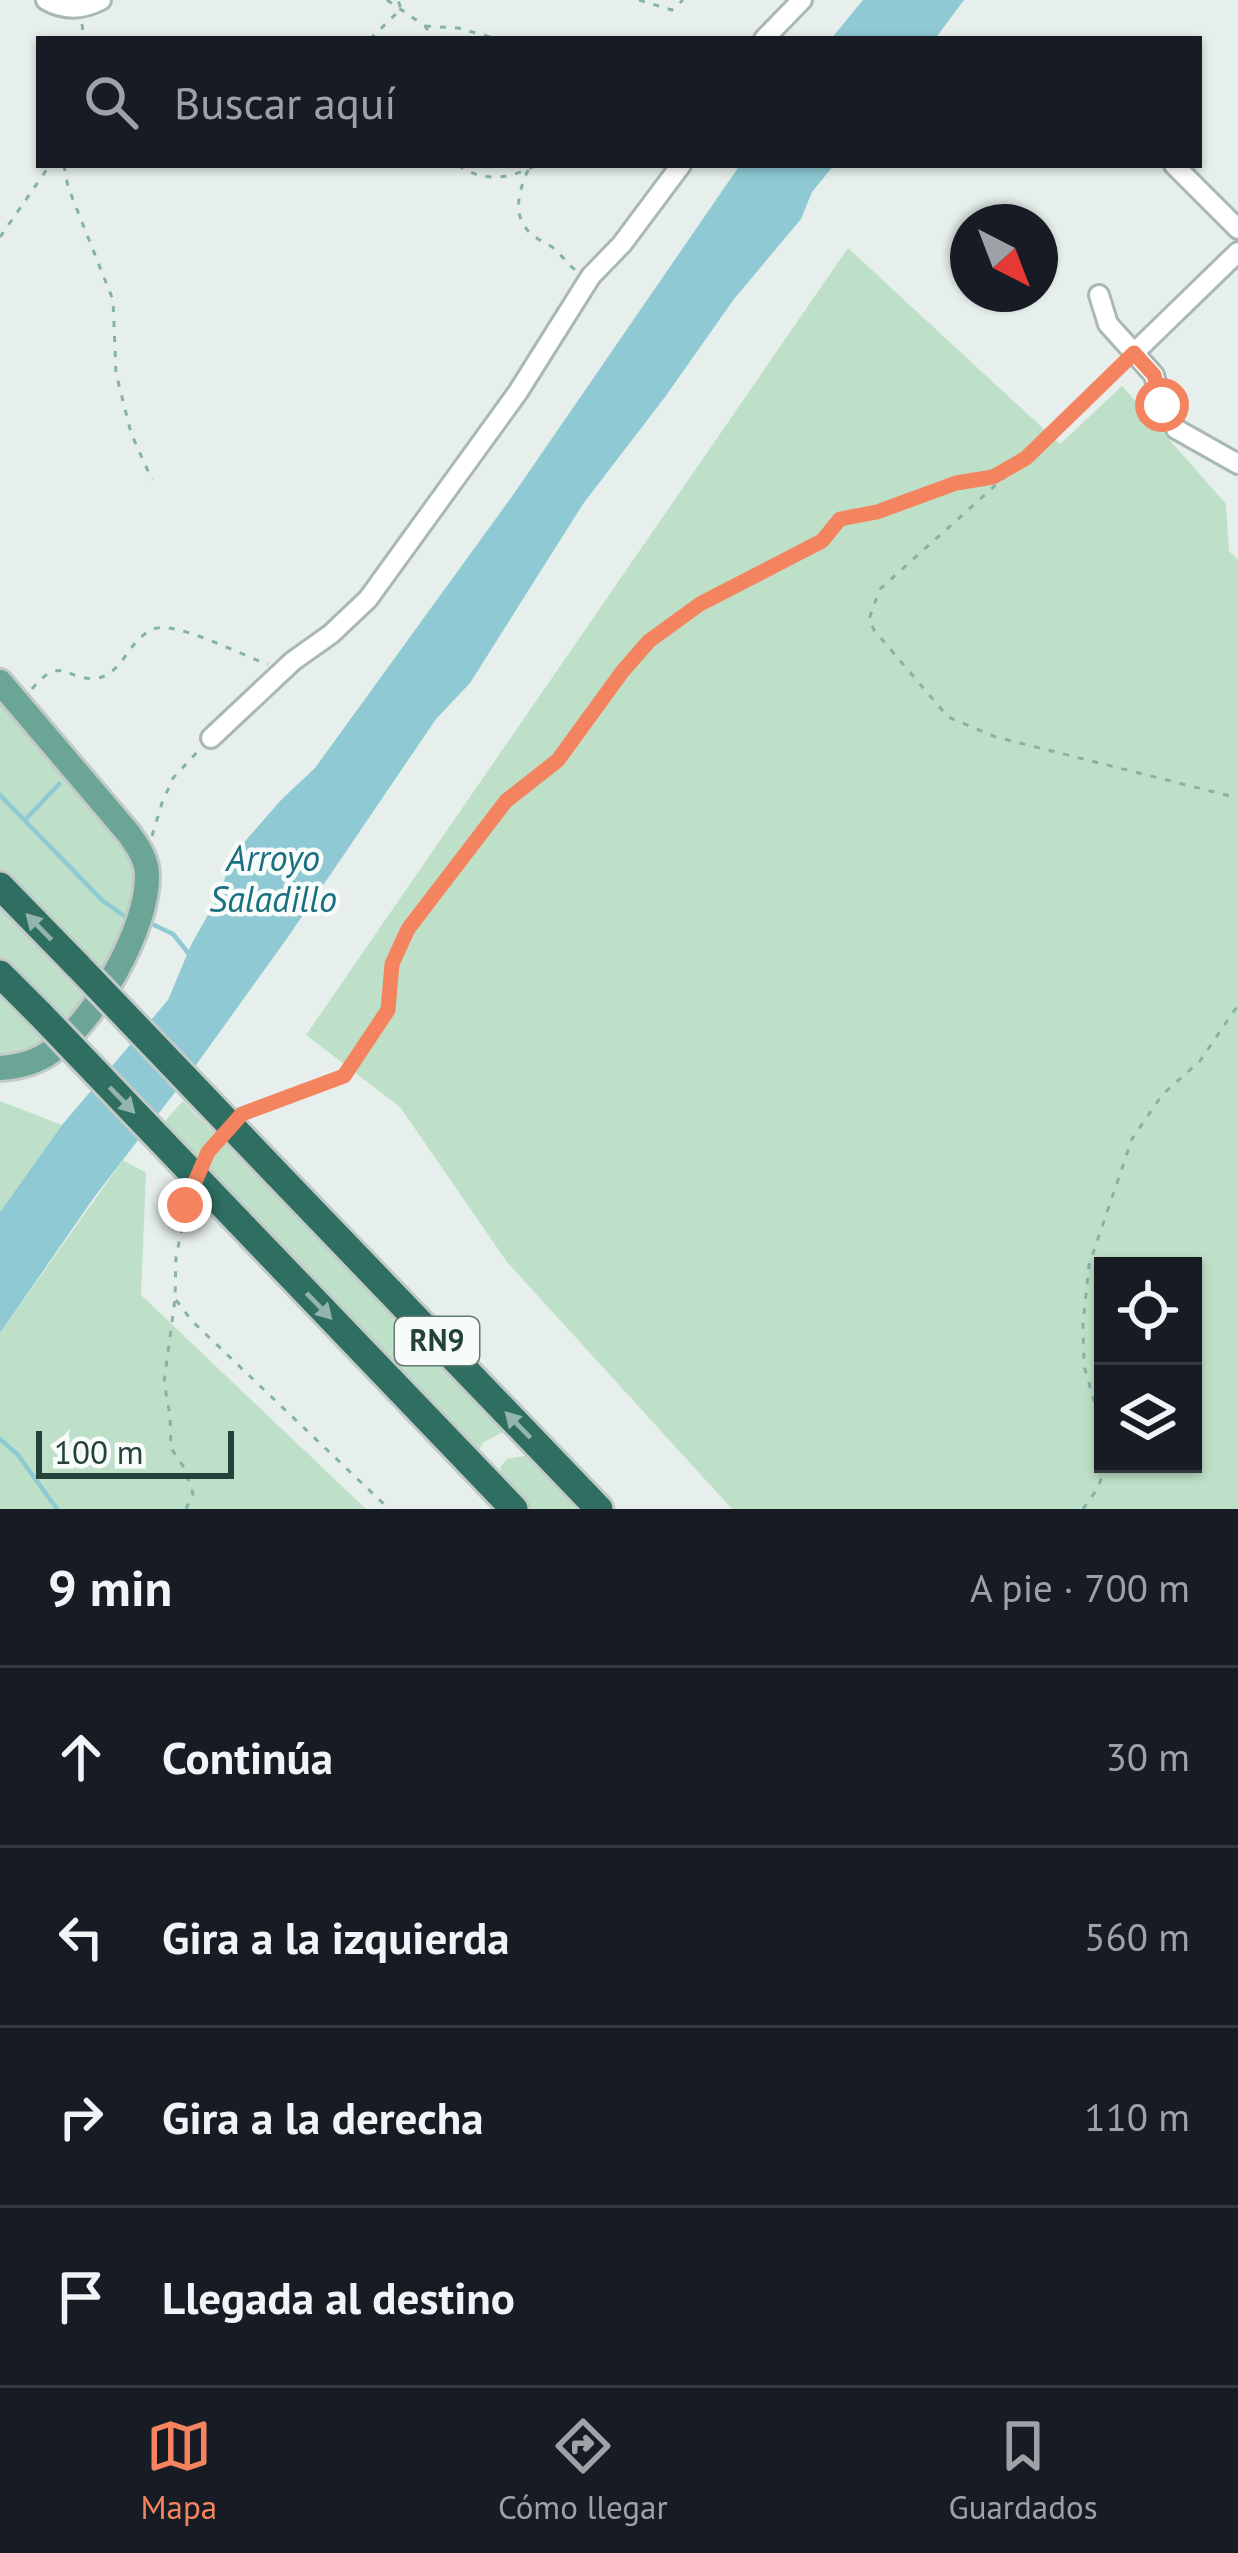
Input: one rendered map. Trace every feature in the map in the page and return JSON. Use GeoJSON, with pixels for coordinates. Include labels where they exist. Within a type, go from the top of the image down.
{"type":"FeatureCollection","features":[{"type":"Feature","properties":{"kind":"highway","name":"RN9"},"geometry":{"type":"LineString","coordinates":[[0,886],[599,1509]]}},
{"type":"Feature","properties":{"kind":"highway","name":"RN9"},"geometry":{"type":"LineString","coordinates":[[0,974],[514,1509]]}},
{"type":"Feature","properties":{"kind":"main road"},"geometry":{"type":"LineString","coordinates":[[0,682],[129,834],[147,873],[145,897],[114,976],[87,1018],[54,1050],[16,1067],[0,1068]]}},
{"type":"Feature","properties":{"kind":"street"},"geometry":{"type":"LineString","coordinates":[[46,0],[81,10],[101,0]]}},
{"type":"Feature","properties":{"kind":"street"},"geometry":{"type":"LineString","coordinates":[[767,36],[802,0]]}},
{"type":"Feature","properties":{"kind":"street"},"geometry":{"type":"LineString","coordinates":[[211,738],[368,599],[518,392],[591,276],[622,244],[679,168]]}},
{"type":"Feature","properties":{"kind":"street"},"geometry":{"type":"LineString","coordinates":[[1177,168],[1238,229]]}},
{"type":"Feature","properties":{"kind":"street"},"geometry":{"type":"LineString","coordinates":[[1134,353],[1238,252]]}},
{"type":"Feature","properties":{"kind":"street"},"geometry":{"type":"LineString","coordinates":[[1099,295],[1108,324],[1154,375],[1162,405],[1176,429],[1238,464]]}},
{"type":"Feature","properties":{"kind":"path"},"geometry":{"type":"LineString","coordinates":[[387,0],[425,26],[431,36]]}},
{"type":"Feature","properties":{"kind":"path"},"geometry":{"type":"LineString","coordinates":[[398,0],[401,9]]}},
{"type":"Feature","properties":{"kind":"path"},"geometry":{"type":"LineString","coordinates":[[638,0],[672,10],[683,0]]}},
{"type":"Feature","properties":{"kind":"path"},"geometry":{"type":"LineString","coordinates":[[373,36],[401,9]]}},
{"type":"Feature","properties":{"kind":"path"},"geometry":{"type":"LineString","coordinates":[[81,10],[84,36]]}},
{"type":"Feature","properties":{"kind":"path"},"geometry":{"type":"LineString","coordinates":[[425,26],[486,36]]}},
{"type":"Feature","properties":{"kind":"path"},"geometry":{"type":"LineString","coordinates":[[0,237],[48,168]]}},
{"type":"Feature","properties":{"kind":"path"},"geometry":{"type":"LineString","coordinates":[[65,168],[112,300],[116,374],[131,433],[152,480]]}},
{"type":"Feature","properties":{"kind":"path"},"geometry":{"type":"LineString","coordinates":[[464,168],[482,178],[517,176],[531,168]]}},
{"type":"Feature","properties":{"kind":"path"},"geometry":{"type":"LineString","coordinates":[[528,170],[519,191],[518,216],[530,233],[571,268],[591,276]]}},
{"type":"Feature","properties":{"kind":"path"},"geometry":{"type":"LineString","coordinates":[[1134,353],[880,589],[869,619],[948,717],[996,736],[1238,798]]}},
{"type":"Feature","properties":{"kind":"path"},"geometry":{"type":"LineString","coordinates":[[242,1114],[344,1076],[388,1010],[392,964],[408,929],[506,801],[558,760],[649,641],[700,604],[822,541],[840,519],[877,512],[956,483],[993,477],[1026,458]]}},
{"type":"Feature","properties":{"kind":"path"},"geometry":{"type":"LineString","coordinates":[[23,710],[41,678],[54,670],[90,679],[104,677],[151,629],[167,627],[206,638],[268,665],[293,661]]}},
{"type":"Feature","properties":{"kind":"path"},"geometry":{"type":"LineString","coordinates":[[142,854],[173,778],[211,738]]}},
{"type":"Feature","properties":{"kind":"path"},"geometry":{"type":"LineString","coordinates":[[1094,1400],[1084,1366],[1089,1265],[1132,1139],[1162,1095],[1199,1061],[1238,1005]]}},
{"type":"Feature","properties":{"kind":"path"},"geometry":{"type":"LineString","coordinates":[[200,1169],[219,1139]]}},
{"type":"Feature","properties":{"kind":"path"},"geometry":{"type":"LineString","coordinates":[[186,1509],[193,1494],[171,1448],[164,1382],[176,1257],[193,1187]]}},
{"type":"Feature","properties":{"kind":"path"},"geometry":{"type":"LineString","coordinates":[[175,1299],[192,1321],[389,1509]]}},
{"type":"Feature","properties":{"kind":"path"},"geometry":{"type":"LineString","coordinates":[[1083,1509],[1103,1473]]}},
{"type":"Feature","properties":{"kind":"green space"},"geometry":{"type":"Polygon","coordinates":[[[848,248],[1060,444],[1122,386],[1226,504],[1229,551],[1238,560],[1238,1509],[732,1509],[507,1262],[400,1107],[306,1035],[848,248]]]}},
{"type":"Feature","properties":{"kind":"green space"},"geometry":{"type":"Polygon","coordinates":[[[0,694],[134,855],[138,881],[103,976],[0,870],[0,694]]]}},
{"type":"Feature","properties":{"kind":"green space"},"geometry":{"type":"Polygon","coordinates":[[[0,908],[88,1001],[67,1027],[0,962],[0,908]]]}},
{"type":"Feature","properties":{"kind":"green space"},"geometry":{"type":"Polygon","coordinates":[[[0,990],[50,1041],[0,1060],[0,990]]]}},
{"type":"Feature","properties":{"kind":"green space"},"geometry":{"type":"Polygon","coordinates":[[[0,1101],[62,1125],[0,1212],[0,1101]]]}},
{"type":"Feature","properties":{"kind":"green space"},"geometry":{"type":"Polygon","coordinates":[[[183,1101],[505,1431],[484,1442],[474,1457],[165,1121],[183,1101]]]}},
{"type":"Feature","properties":{"kind":"green space"},"geometry":{"type":"Polygon","coordinates":[[[123,1160],[146,1173],[141,1295],[366,1509],[0,1509],[0,1333],[123,1160]]]}},
{"type":"Feature","properties":{"kind":"green space"},"geometry":{"type":"Polygon","coordinates":[[[525,1456],[576,1509],[529,1509],[504,1483],[500,1467],[507,1459],[525,1456]]]}},
{"type":"Feature","properties":{"kind":"water"},"geometry":{"type":"Polygon","coordinates":[[[863,0],[964,0],[937,36],[833,36],[863,0]]]}},
{"type":"Feature","properties":{"kind":"water","name":"Arroyo Saladillo"},"geometry":{"type":"Polygon","coordinates":[[[738,168],[832,168],[812,192],[801,219],[734,299],[583,504],[470,683],[436,719],[288,937],[95,1196],[0,1333],[0,1212],[62,1125],[168,1000],[234,854],[315,768],[513,495],[738,168]]]}},
{"type":"Feature","properties":{"kind":"waterway"},"geometry":{"type":"LineString","coordinates":[[26,819],[59,784]]}},
{"type":"Feature","properties":{"kind":"waterway"},"geometry":{"type":"LineString","coordinates":[[0,795],[103,901],[123,915]]}},
{"type":"Feature","properties":{"kind":"waterway"},"geometry":{"type":"LineString","coordinates":[[152,924],[173,934],[189,954]]}},
{"type":"Feature","properties":{"kind":"waterway"},"geometry":{"type":"LineString","coordinates":[[0,1439],[18,1455],[57,1509]]}},
{"type":"Feature","properties":{"kind":"route"},"geometry":{"type":"LineString","coordinates":[[185,1205],[208,1152],[242,1114],[344,1076],[388,1010],[392,964],[408,929],[506,801],[558,760],[649,641],[700,604],[822,541],[840,519],[877,512],[956,483],[993,477],[1026,458],[1134,353],[1154,375],[1162,405]]}}]}
